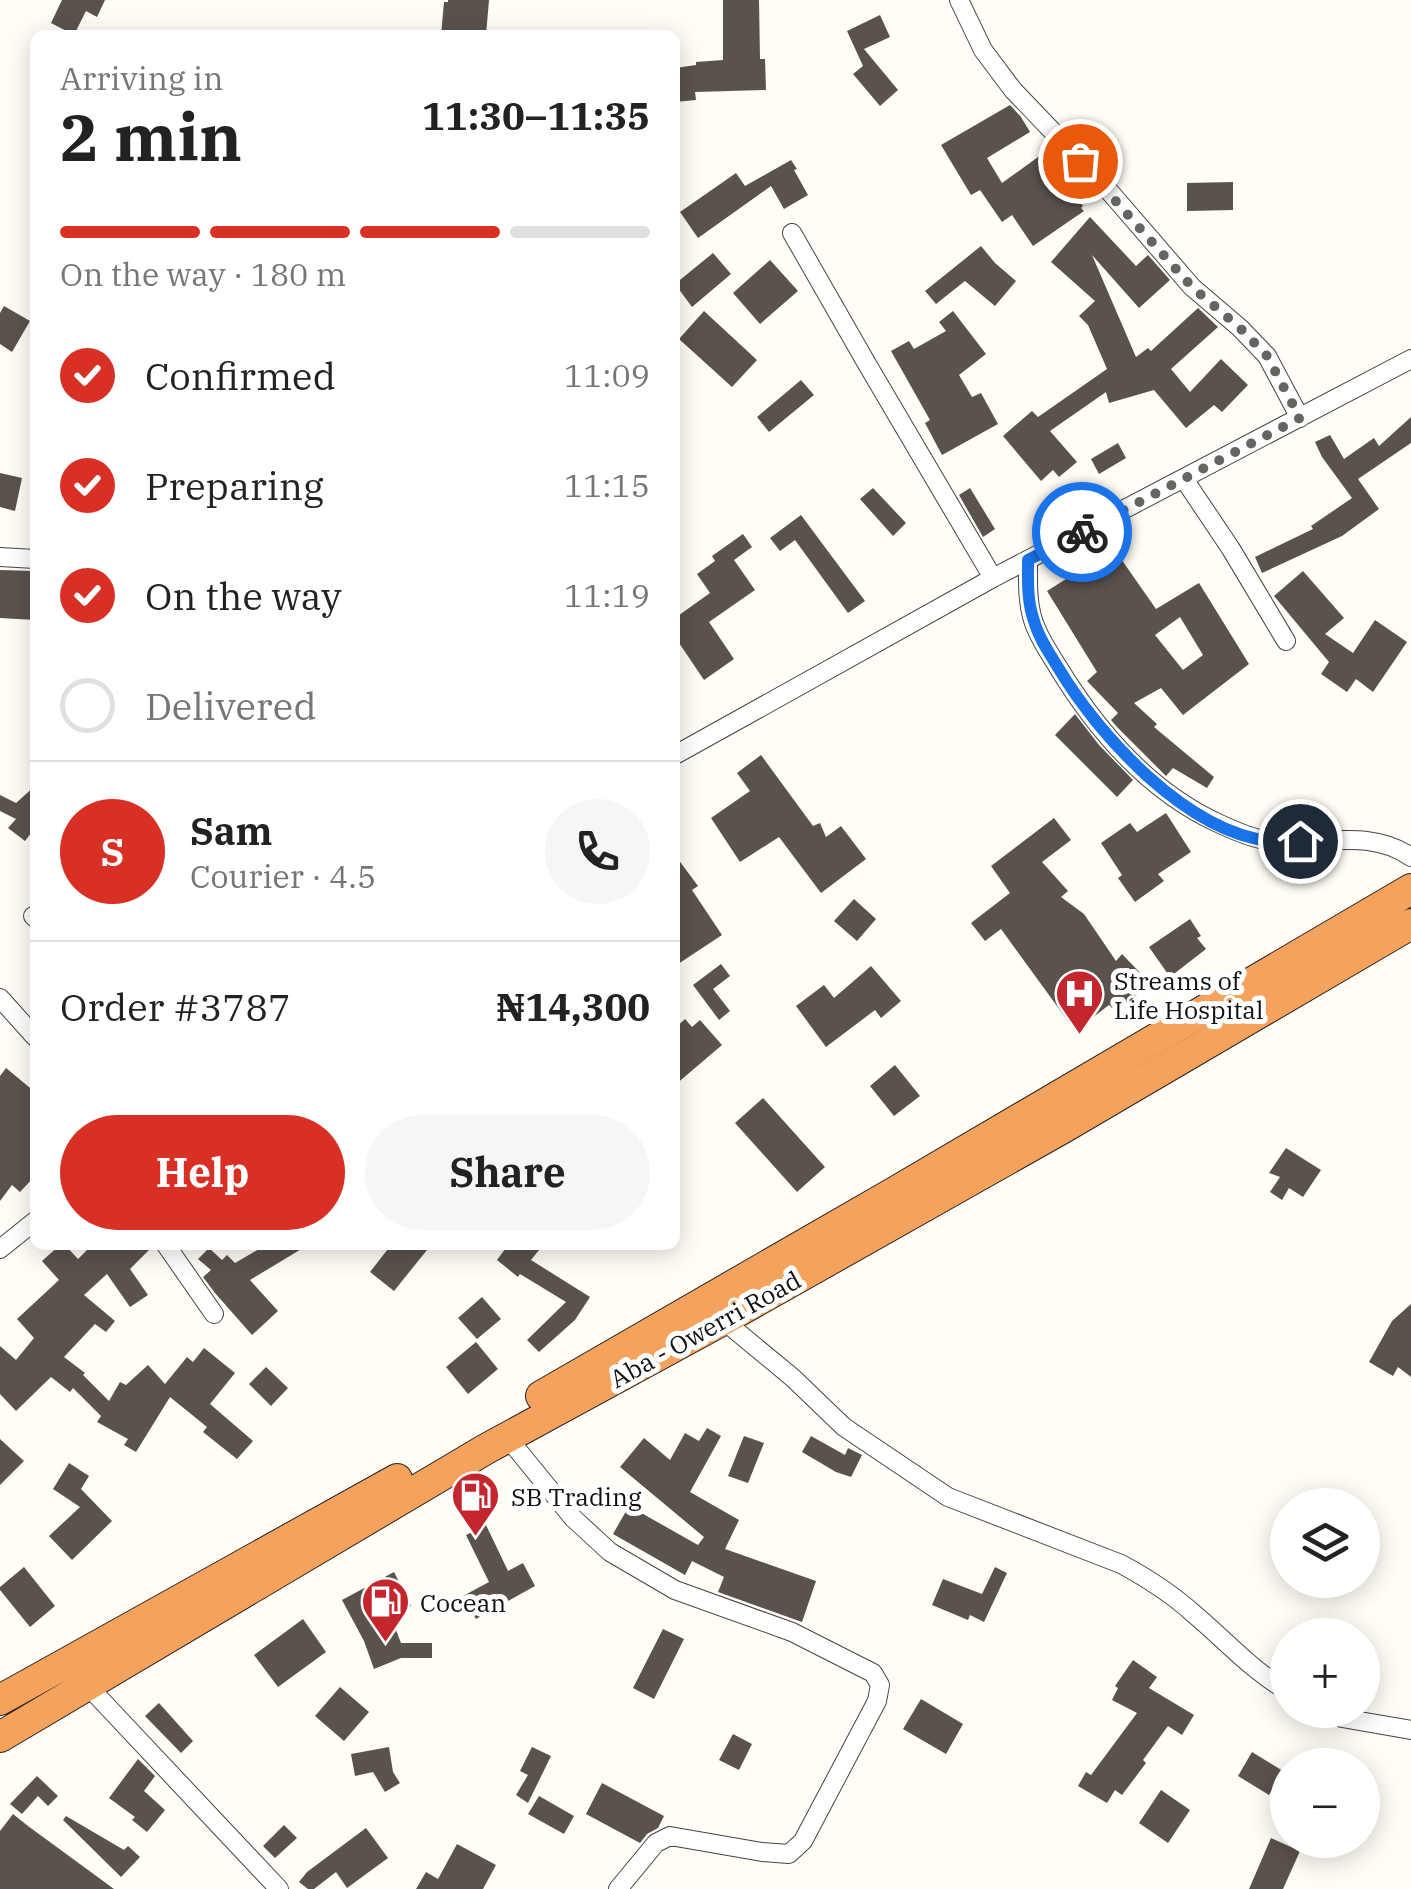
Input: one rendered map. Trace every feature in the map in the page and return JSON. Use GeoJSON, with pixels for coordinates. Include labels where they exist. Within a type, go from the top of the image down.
{"type":"FeatureCollection","features":[{"type":"Feature","properties":{"kind":"highway","name":"Aba - Owerri Road"},"geometry":{"type":"LineString","coordinates":[[0,1700],[429,1461],[910,1184],[1411,888]]}},
{"type":"Feature","properties":{"kind":"highway","name":"Aba - Owerri Road"},"geometry":{"type":"LineString","coordinates":[[0,1737],[507,1437],[1063,1128],[1411,924]]}},
{"type":"Feature","properties":{"kind":"street"},"geometry":{"type":"LineString","coordinates":[[959,0],[983,50],[1013,90],[1103,184],[1192,287],[1267,356],[1300,418]]}},
{"type":"Feature","properties":{"kind":"street"},"geometry":{"type":"LineString","coordinates":[[792,233],[994,578]]}},
{"type":"Feature","properties":{"kind":"street"},"geometry":{"type":"LineString","coordinates":[[680,752],[994,578],[1411,360]]}},
{"type":"Feature","properties":{"kind":"street"},"geometry":{"type":"LineString","coordinates":[[1184,479],[1286,641]]}},
{"type":"Feature","properties":{"kind":"street"},"geometry":{"type":"LineString","coordinates":[[0,557],[30,559]]}},
{"type":"Feature","properties":{"kind":"street"},"geometry":{"type":"LineString","coordinates":[[1028,560],[1033,619],[1046,648],[1102,730],[1169,794],[1201,816],[1269,841],[1363,840],[1394,846],[1411,857]]}},
{"type":"Feature","properties":{"kind":"street"},"geometry":{"type":"LineString","coordinates":[[0,998],[30,1031]]}},
{"type":"Feature","properties":{"kind":"street"},"geometry":{"type":"LineString","coordinates":[[0,1249],[30,1225]]}},
{"type":"Feature","properties":{"kind":"street"},"geometry":{"type":"LineString","coordinates":[[169,1250],[214,1314]]}},
{"type":"Feature","properties":{"kind":"street"},"geometry":{"type":"LineString","coordinates":[[722,1320],[793,1378],[844,1427],[948,1497],[1148,1578],[1270,1676]]}},
{"type":"Feature","properties":{"kind":"street"},"geometry":{"type":"LineString","coordinates":[[507,1437],[573,1518],[610,1552],[675,1590],[792,1632],[873,1673],[880,1685],[878,1701],[804,1841],[789,1854],[670,1836],[656,1843],[618,1889]]}},
{"type":"Feature","properties":{"kind":"street"},"geometry":{"type":"LineString","coordinates":[[87,1685],[280,1889]]}},
{"type":"Feature","properties":{"kind":"street"},"geometry":{"type":"LineString","coordinates":[[1380,1725],[1411,1730]]}},
{"type":"Feature","properties":{"kind":"building"},"geometry":{"type":"Polygon","coordinates":[[[62,0],[105,0],[97,17],[86,11],[76,30],[64,30],[51,23],[62,0]]]}},
{"type":"Feature","properties":{"kind":"building"},"geometry":{"type":"Polygon","coordinates":[[[489,0],[486,30],[441,30],[444,2],[489,0]]]}},
{"type":"Feature","properties":{"kind":"building"},"geometry":{"type":"Polygon","coordinates":[[[723,0],[759,0],[760,59],[765,59],[766,90],[695,92],[696,100],[680,102],[680,67],[723,60],[723,0]]]}},
{"type":"Feature","properties":{"kind":"building"},"geometry":{"type":"Polygon","coordinates":[[[880,15],[890,37],[864,49],[898,90],[880,106],[853,74],[863,66],[847,31],[880,15]]]}},
{"type":"Feature","properties":{"kind":"building"},"geometry":{"type":"Polygon","coordinates":[[[1010,105],[1030,132],[987,158],[1002,183],[1045,152],[1084,211],[1033,246],[1012,215],[1002,222],[980,190],[971,195],[941,145],[1010,105]]]}},
{"type":"Feature","properties":{"kind":"building"},"geometry":{"type":"Polygon","coordinates":[[[791,160],[808,195],[784,209],[771,186],[698,238],[680,212],[736,173],[745,186],[791,160]]]}},
{"type":"Feature","properties":{"kind":"building"},"geometry":{"type":"Polygon","coordinates":[[[1233,182],[1233,210],[1187,211],[1187,183],[1233,182]]]}},
{"type":"Feature","properties":{"kind":"building"},"geometry":{"type":"Polygon","coordinates":[[[1090,217],[1136,266],[1148,255],[1170,280],[1139,308],[1092,255],[1136,357],[1148,348],[1151,351],[1198,308],[1218,327],[1171,369],[1190,392],[1221,359],[1248,385],[1222,412],[1214,405],[1186,428],[1154,390],[1109,403],[1106,392],[1050,431],[1077,462],[1059,477],[1053,470],[1041,481],[1003,436],[1032,411],[1038,417],[1107,369],[1088,325],[1079,316],[1095,301],[1051,262],[1090,217]]]}},
{"type":"Feature","properties":{"kind":"building"},"geometry":{"type":"Polygon","coordinates":[[[981,246],[1016,281],[995,306],[965,281],[936,304],[925,291],[981,246]]]}},
{"type":"Feature","properties":{"kind":"building"},"geometry":{"type":"Polygon","coordinates":[[[713,253],[731,274],[692,307],[680,291],[680,280],[713,253]]]}},
{"type":"Feature","properties":{"kind":"building"},"geometry":{"type":"Polygon","coordinates":[[[770,260],[798,291],[760,324],[733,293],[770,260]]]}},
{"type":"Feature","properties":{"kind":"building"},"geometry":{"type":"Polygon","coordinates":[[[4,306],[30,321],[12,352],[0,344],[0,313],[4,306]]]}},
{"type":"Feature","properties":{"kind":"building"},"geometry":{"type":"Polygon","coordinates":[[[704,311],[757,360],[732,387],[680,338],[704,311]]]}},
{"type":"Feature","properties":{"kind":"building"},"geometry":{"type":"Polygon","coordinates":[[[953,311],[986,354],[959,375],[972,397],[981,393],[998,424],[942,455],[925,423],[930,420],[891,351],[909,341],[914,349],[946,331],[939,322],[953,311]]]}},
{"type":"Feature","properties":{"kind":"building"},"geometry":{"type":"Polygon","coordinates":[[[801,380],[814,395],[769,432],[757,417],[801,380]]]}},
{"type":"Feature","properties":{"kind":"building"},"geometry":{"type":"Polygon","coordinates":[[[1411,417],[1411,443],[1358,479],[1379,509],[1342,536],[1262,573],[1255,557],[1313,529],[1311,526],[1352,498],[1315,442],[1330,435],[1344,459],[1374,438],[1379,446],[1411,417]]]}},
{"type":"Feature","properties":{"kind":"building"},"geometry":{"type":"Polygon","coordinates":[[[1118,443],[1126,458],[1099,474],[1091,459],[1118,443]]]}},
{"type":"Feature","properties":{"kind":"building"},"geometry":{"type":"Polygon","coordinates":[[[0,473],[22,478],[15,511],[0,507],[0,473]]]}},
{"type":"Feature","properties":{"kind":"building"},"geometry":{"type":"Polygon","coordinates":[[[873,488],[906,523],[893,536],[860,499],[873,488]]]}},
{"type":"Feature","properties":{"kind":"building"},"geometry":{"type":"Polygon","coordinates":[[[970,488],[995,529],[983,537],[959,495],[970,488]]]}},
{"type":"Feature","properties":{"kind":"building"},"geometry":{"type":"Polygon","coordinates":[[[801,515],[865,601],[848,613],[795,540],[780,551],[770,538],[801,515]]]}},
{"type":"Feature","properties":{"kind":"building"},"geometry":{"type":"Polygon","coordinates":[[[743,534],[752,547],[734,560],[755,590],[709,622],[734,659],[704,680],[680,644],[680,614],[710,593],[697,574],[715,561],[712,556],[743,534]]]}},
{"type":"Feature","properties":{"kind":"building"},"geometry":{"type":"Polygon","coordinates":[[[1098,537],[1107,550],[1112,546],[1156,609],[1199,583],[1249,664],[1183,715],[1161,688],[1134,703],[1157,724],[1154,727],[1214,777],[1207,788],[1173,768],[1166,776],[1111,720],[1118,713],[1087,681],[1097,672],[1047,591],[1086,565],[1077,553],[1098,537]],[[1180,617],[1155,635],[1183,670],[1203,655],[1180,617]]]}},
{"type":"Feature","properties":{"kind":"building"},"geometry":{"type":"Polygon","coordinates":[[[0,570],[30,571],[30,620],[0,618],[0,570]]]}},
{"type":"Feature","properties":{"kind":"building"},"geometry":{"type":"Polygon","coordinates":[[[1303,571],[1344,618],[1325,634],[1353,653],[1375,620],[1407,642],[1373,692],[1356,679],[1347,692],[1321,674],[1329,662],[1274,596],[1303,571]]]}},
{"type":"Feature","properties":{"kind":"building"},"geometry":{"type":"Polygon","coordinates":[[[1075,714],[1133,780],[1117,797],[1055,735],[1075,714]]]}},
{"type":"Feature","properties":{"kind":"building"},"geometry":{"type":"Polygon","coordinates":[[[761,755],[813,826],[820,823],[826,837],[841,826],[866,859],[821,893],[779,837],[740,862],[711,818],[750,791],[737,773],[761,755]]]}},
{"type":"Feature","properties":{"kind":"building"},"geometry":{"type":"Polygon","coordinates":[[[30,790],[30,834],[25,841],[8,828],[16,819],[0,811],[0,795],[16,803],[30,790]]]}},
{"type":"Feature","properties":{"kind":"building"},"geometry":{"type":"Polygon","coordinates":[[[1166,813],[1191,852],[1158,874],[1164,881],[1135,902],[1101,843],[1130,823],[1137,832],[1166,813]]]}},
{"type":"Feature","properties":{"kind":"building"},"geometry":{"type":"Polygon","coordinates":[[[1054,818],[1071,840],[1042,862],[1068,891],[1061,897],[1084,914],[1116,961],[1122,954],[1149,982],[1118,1014],[1109,1005],[1079,1028],[1073,1028],[1001,929],[985,941],[971,923],[1010,893],[991,866],[1054,818]]]}},
{"type":"Feature","properties":{"kind":"building"},"geometry":{"type":"Polygon","coordinates":[[[680,862],[698,886],[692,890],[722,935],[680,963],[680,862]]]}},
{"type":"Feature","properties":{"kind":"building"},"geometry":{"type":"Polygon","coordinates":[[[854,899],[876,919],[857,941],[834,921],[854,899]]]}},
{"type":"Feature","properties":{"kind":"building"},"geometry":{"type":"Polygon","coordinates":[[[1190,919],[1206,949],[1170,977],[1149,947],[1190,919]]]}},
{"type":"Feature","properties":{"kind":"building"},"geometry":{"type":"Polygon","coordinates":[[[721,964],[730,976],[713,989],[730,1011],[719,1020],[693,985],[721,964]]]}},
{"type":"Feature","properties":{"kind":"building"},"geometry":{"type":"Polygon","coordinates":[[[871,966],[901,1001],[881,1018],[875,1010],[826,1047],[796,1006],[824,985],[834,998],[871,966]]]}},
{"type":"Feature","properties":{"kind":"building"},"geometry":{"type":"Polygon","coordinates":[[[685,1019],[692,1027],[700,1020],[722,1045],[680,1081],[680,1024],[685,1019]]]}},
{"type":"Feature","properties":{"kind":"building"},"geometry":{"type":"Polygon","coordinates":[[[895,1065],[920,1096],[894,1116],[870,1086],[895,1065]]]}},
{"type":"Feature","properties":{"kind":"building"},"geometry":{"type":"Polygon","coordinates":[[[6,1068],[30,1088],[30,1181],[20,1192],[12,1185],[0,1201],[0,1076],[6,1068]]]}},
{"type":"Feature","properties":{"kind":"building"},"geometry":{"type":"Polygon","coordinates":[[[763,1098],[825,1167],[797,1192],[735,1123],[763,1098]]]}},
{"type":"Feature","properties":{"kind":"building"},"geometry":{"type":"Polygon","coordinates":[[[1286,1148],[1321,1170],[1303,1197],[1289,1188],[1282,1200],[1270,1192],[1280,1177],[1269,1173],[1286,1148]]]}},
{"type":"Feature","properties":{"kind":"building"},"geometry":{"type":"Polygon","coordinates":[[[54,1250],[70,1250],[78,1259],[87,1250],[149,1250],[130,1269],[148,1295],[130,1307],[107,1274],[84,1295],[115,1321],[106,1332],[95,1324],[64,1357],[85,1373],[109,1401],[120,1382],[126,1385],[148,1365],[165,1384],[187,1357],[193,1362],[204,1348],[235,1373],[210,1404],[253,1441],[237,1459],[203,1432],[207,1427],[170,1397],[136,1452],[124,1445],[128,1439],[97,1422],[101,1416],[73,1388],[70,1392],[51,1377],[16,1411],[0,1394],[0,1346],[16,1360],[34,1338],[17,1319],[59,1280],[42,1261],[54,1250]]]}},
{"type":"Feature","properties":{"kind":"building"},"geometry":{"type":"Polygon","coordinates":[[[211,1250],[222,1260],[227,1255],[235,1263],[257,1250],[300,1250],[250,1280],[278,1311],[252,1335],[203,1277],[211,1270],[198,1259],[211,1250]]]}},
{"type":"Feature","properties":{"kind":"building"},"geometry":{"type":"Polygon","coordinates":[[[387,1250],[427,1250],[394,1291],[370,1272],[387,1250]]]}},
{"type":"Feature","properties":{"kind":"building"},"geometry":{"type":"Polygon","coordinates":[[[504,1250],[539,1250],[531,1260],[590,1297],[575,1320],[539,1352],[527,1340],[566,1302],[520,1274],[518,1277],[497,1260],[504,1250]]]}},
{"type":"Feature","properties":{"kind":"building"},"geometry":{"type":"Polygon","coordinates":[[[482,1297],[501,1319],[477,1339],[458,1318],[482,1297]]]}},
{"type":"Feature","properties":{"kind":"building"},"geometry":{"type":"Polygon","coordinates":[[[1411,1304],[1411,1377],[1398,1367],[1393,1376],[1369,1362],[1392,1321],[1411,1304]]]}},
{"type":"Feature","properties":{"kind":"building"},"geometry":{"type":"Polygon","coordinates":[[[476,1342],[498,1369],[468,1394],[446,1367],[476,1342]]]}},
{"type":"Feature","properties":{"kind":"building"},"geometry":{"type":"Polygon","coordinates":[[[266,1367],[288,1388],[271,1406],[249,1384],[266,1367]]]}},
{"type":"Feature","properties":{"kind":"building"},"geometry":{"type":"Polygon","coordinates":[[[707,1428],[721,1436],[690,1492],[739,1520],[725,1549],[816,1581],[802,1622],[718,1592],[724,1577],[692,1561],[685,1575],[613,1534],[629,1506],[698,1545],[704,1537],[620,1467],[644,1438],[670,1460],[685,1433],[699,1441],[707,1428]]]}},
{"type":"Feature","properties":{"kind":"building"},"geometry":{"type":"Polygon","coordinates":[[[744,1436],[764,1443],[748,1483],[728,1476],[744,1436]]]}},
{"type":"Feature","properties":{"kind":"building"},"geometry":{"type":"Polygon","coordinates":[[[811,1436],[845,1455],[848,1448],[862,1455],[851,1477],[802,1452],[811,1436]]]}},
{"type":"Feature","properties":{"kind":"building"},"geometry":{"type":"Polygon","coordinates":[[[0,1439],[24,1461],[0,1485],[0,1439]]]}},
{"type":"Feature","properties":{"kind":"building"},"geometry":{"type":"Polygon","coordinates":[[[69,1463],[89,1476],[81,1489],[112,1521],[72,1560],[49,1536],[80,1507],[53,1489],[69,1463]]]}},
{"type":"Feature","properties":{"kind":"building"},"geometry":{"type":"Polygon","coordinates":[[[486,1525],[508,1571],[523,1563],[535,1586],[476,1619],[463,1596],[489,1582],[466,1535],[486,1525]]]}},
{"type":"Feature","properties":{"kind":"building"},"geometry":{"type":"Polygon","coordinates":[[[24,1567],[55,1606],[30,1627],[0,1590],[24,1567]]]}},
{"type":"Feature","properties":{"kind":"building"},"geometry":{"type":"Polygon","coordinates":[[[995,1567],[1007,1573],[984,1622],[970,1615],[968,1620],[932,1605],[943,1579],[982,1594],[995,1567]]]}},
{"type":"Feature","properties":{"kind":"building"},"geometry":{"type":"Polygon","coordinates":[[[394,1572],[411,1606],[391,1617],[401,1643],[432,1643],[432,1658],[401,1658],[374,1669],[342,1600],[394,1572]]]}},
{"type":"Feature","properties":{"kind":"building"},"geometry":{"type":"Polygon","coordinates":[[[303,1619],[326,1652],[278,1687],[254,1655],[303,1619]]]}},
{"type":"Feature","properties":{"kind":"building"},"geometry":{"type":"Polygon","coordinates":[[[663,1629],[684,1639],[654,1699],[633,1688],[663,1629]]]}},
{"type":"Feature","properties":{"kind":"building"},"geometry":{"type":"Polygon","coordinates":[[[1133,1660],[1157,1677],[1149,1688],[1194,1715],[1182,1735],[1168,1726],[1122,1795],[1115,1790],[1107,1803],[1078,1786],[1086,1772],[1091,1775],[1137,1713],[1112,1700],[1118,1688],[1115,1686],[1133,1660]]]}},
{"type":"Feature","properties":{"kind":"building"},"geometry":{"type":"Polygon","coordinates":[[[340,1687],[369,1712],[344,1741],[315,1716],[340,1687]]]}},
{"type":"Feature","properties":{"kind":"building"},"geometry":{"type":"Polygon","coordinates":[[[921,1699],[963,1724],[946,1754],[903,1729],[921,1699]]]}},
{"type":"Feature","properties":{"kind":"building"},"geometry":{"type":"Polygon","coordinates":[[[159,1703],[193,1741],[181,1753],[145,1716],[159,1703]]]}},
{"type":"Feature","properties":{"kind":"building"},"geometry":{"type":"Polygon","coordinates":[[[733,1734],[752,1744],[739,1770],[719,1760],[733,1734]]]}},
{"type":"Feature","properties":{"kind":"building"},"geometry":{"type":"Polygon","coordinates":[[[389,1747],[393,1772],[400,1783],[385,1792],[373,1772],[355,1776],[351,1754],[389,1747]]]}},
{"type":"Feature","properties":{"kind":"building"},"geometry":{"type":"Polygon","coordinates":[[[532,1747],[551,1756],[528,1803],[516,1795],[528,1775],[520,1771],[532,1747]]]}},
{"type":"Feature","properties":{"kind":"building"},"geometry":{"type":"Polygon","coordinates":[[[1252,1752],[1270,1763],[1270,1793],[1269,1795],[1238,1776],[1252,1752]]]}},
{"type":"Feature","properties":{"kind":"building"},"geometry":{"type":"Polygon","coordinates":[[[138,1759],[155,1776],[144,1791],[165,1810],[147,1832],[132,1820],[135,1817],[109,1798],[138,1759]]]}},
{"type":"Feature","properties":{"kind":"building"},"geometry":{"type":"Polygon","coordinates":[[[37,1776],[58,1796],[48,1806],[38,1796],[22,1814],[10,1804],[37,1776]]]}},
{"type":"Feature","properties":{"kind":"building"},"geometry":{"type":"Polygon","coordinates":[[[602,1783],[664,1816],[658,1828],[640,1843],[586,1814],[602,1783]]]}},
{"type":"Feature","properties":{"kind":"building"},"geometry":{"type":"Polygon","coordinates":[[[1161,1790],[1190,1810],[1168,1843],[1139,1823],[1161,1790]]]}},
{"type":"Feature","properties":{"kind":"building"},"geometry":{"type":"Polygon","coordinates":[[[539,1796],[574,1816],[564,1834],[528,1814],[539,1796]]]}},
{"type":"Feature","properties":{"kind":"building"},"geometry":{"type":"Polygon","coordinates":[[[13,1814],[114,1889],[0,1889],[0,1831],[13,1814]]]}},
{"type":"Feature","properties":{"kind":"building"},"geometry":{"type":"Polygon","coordinates":[[[66,1816],[124,1850],[128,1846],[140,1857],[121,1877],[63,1820],[66,1816]]]}},
{"type":"Feature","properties":{"kind":"building"},"geometry":{"type":"Polygon","coordinates":[[[284,1825],[297,1838],[275,1858],[263,1846],[284,1825]]]}},
{"type":"Feature","properties":{"kind":"building"},"geometry":{"type":"Polygon","coordinates":[[[366,1828],[388,1858],[347,1888],[336,1872],[314,1889],[299,1882],[307,1872],[366,1828]]]}},
{"type":"Feature","properties":{"kind":"building"},"geometry":{"type":"Polygon","coordinates":[[[1270,1840],[1270,1858],[1297,1858],[1283,1889],[1249,1889],[1270,1840]]]}},
{"type":"Feature","properties":{"kind":"building"},"geometry":{"type":"Polygon","coordinates":[[[457,1844],[496,1865],[483,1889],[416,1889],[426,1872],[438,1879],[457,1844]]]}},
{"type":"Feature","properties":{"kind":"way so far"},"geometry":{"type":"LineString","coordinates":[[1080,161],[1192,287],[1267,356],[1300,418],[1082,532]]}},
{"type":"Feature","properties":{"kind":"place","name":"Streams of Life Hospital"},"geometry":{"type":"Point","coordinates":[1079,1036]}},
{"type":"Feature","properties":{"kind":"place","name":"SB Trading"},"geometry":{"type":"Point","coordinates":[476,1538]}},
{"type":"Feature","properties":{"kind":"place","name":"Cocean"},"geometry":{"type":"Point","coordinates":[385,1644]}},
{"type":"Feature","properties":{"kind":"route"},"geometry":{"type":"LineString","coordinates":[[1082,532],[1028,560],[1033,619],[1070,686],[1102,730],[1140,770],[1201,816],[1269,841],[1300,841]]}}]}
